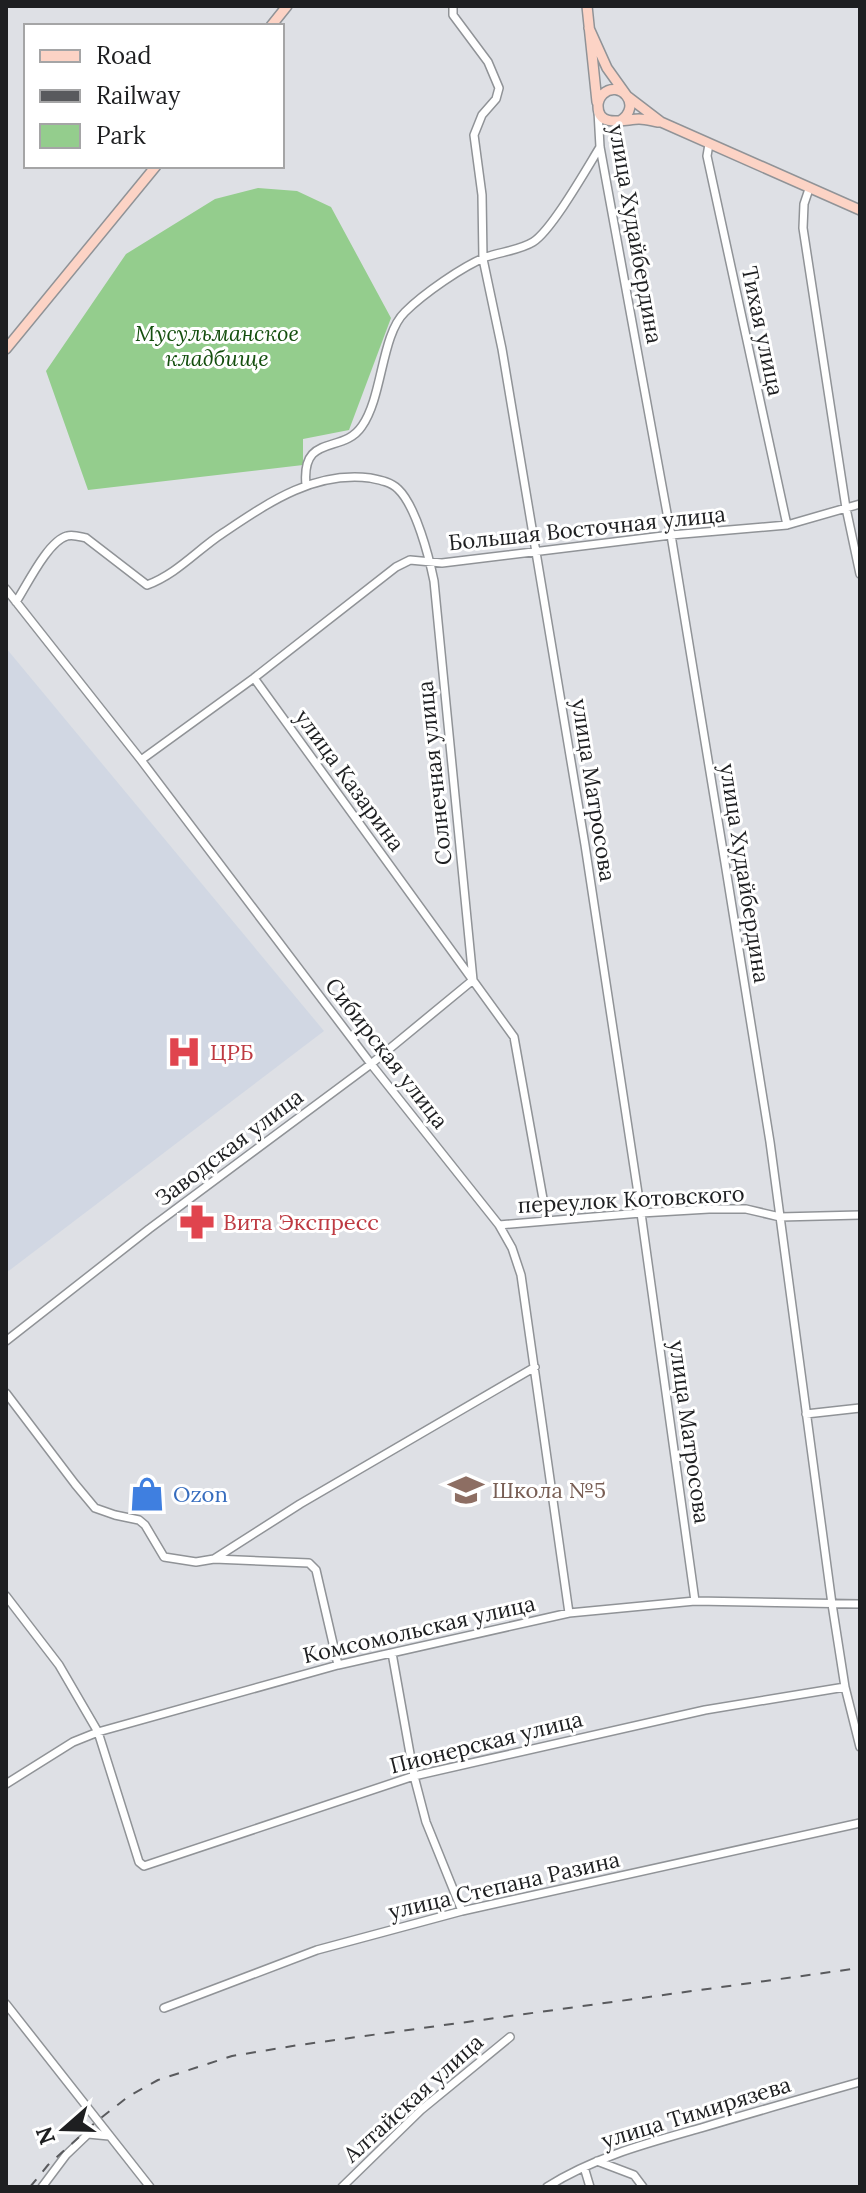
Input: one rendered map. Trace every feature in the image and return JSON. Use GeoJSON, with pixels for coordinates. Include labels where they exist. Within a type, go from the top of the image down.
{"type":"FeatureCollection","features":[{"type":"Feature","properties":{"kind":"street"},"geometry":{"type":"LineString","coordinates":[[273,24],[287,6]]}},
{"type":"Feature","properties":{"kind":"street","name":"улица Матросова"},"geometry":{"type":"LineString","coordinates":[[453,6],[453,15],[488,62],[499,88],[496,99],[482,115],[474,135],[482,195],[483,259],[502,349],[585,845],[641,1213],[695,1601]]}},
{"type":"Feature","properties":{"kind":"street","name":"улица Худайбердина"},"geometry":{"type":"LineString","coordinates":[[587,6],[600,147],[671,535],[770,1142],[832,1604],[845,1687],[860,1747]]}},
{"type":"Feature","properties":{"kind":"street"},"geometry":{"type":"LineString","coordinates":[[589,28],[607,68],[627,96],[630,110],[620,121],[599,132]]}},
{"type":"Feature","properties":{"kind":"street"},"geometry":{"type":"LineString","coordinates":[[661,122],[641,119],[614,122],[604,119],[598,109],[599,99],[607,91],[618,90],[661,122],[860,210]]}},
{"type":"Feature","properties":{"kind":"street","name":"Тихая улица"},"geometry":{"type":"LineString","coordinates":[[709,144],[707,156],[787,525]]}},
{"type":"Feature","properties":{"kind":"street"},"geometry":{"type":"LineString","coordinates":[[306,485],[305,469],[313,453],[326,445],[348,439],[361,428],[370,411],[390,339],[403,314],[437,287],[483,259],[533,242],[547,228],[600,147]]}},
{"type":"Feature","properties":{"kind":"street"},"geometry":{"type":"LineString","coordinates":[[6,349],[154,168]]}},
{"type":"Feature","properties":{"kind":"street"},"geometry":{"type":"LineString","coordinates":[[809,189],[804,204],[803,228],[846,508],[860,574]]}},
{"type":"Feature","properties":{"kind":"street","name":"Солнечная улица"},"geometry":{"type":"LineString","coordinates":[[16,602],[52,545],[67,536],[86,538],[147,585],[163,579],[221,534],[282,496],[315,481],[358,477],[383,480],[398,489],[414,515],[430,562],[473,980]]}},
{"type":"Feature","properties":{"kind":"street","name":"Большая Восточная улица"},"geometry":{"type":"LineString","coordinates":[[141,760],[254,678],[396,567],[410,560],[442,563],[671,535],[787,525],[860,504]]}},
{"type":"Feature","properties":{"kind":"street","name":"Сибирская улица"},"geometry":{"type":"LineString","coordinates":[[6,589],[141,760],[371,1064],[499,1225],[512,1248],[521,1275],[569,1613]]}},
{"type":"Feature","properties":{"kind":"street","name":"улица Казарина"},"geometry":{"type":"LineString","coordinates":[[254,678],[514,1037],[547,1221]]}},
{"type":"Feature","properties":{"kind":"street","name":"Заводская улица"},"geometry":{"type":"LineString","coordinates":[[6,1341],[149,1229],[371,1064],[473,980]]}},
{"type":"Feature","properties":{"kind":"street","name":"переулок Котовского"},"geometry":{"type":"LineString","coordinates":[[499,1225],[641,1213],[746,1209],[780,1217],[860,1215]]}},
{"type":"Feature","properties":{"kind":"street"},"geometry":{"type":"LineString","coordinates":[[214,1559],[300,1504],[535,1367]]}},
{"type":"Feature","properties":{"kind":"street"},"geometry":{"type":"LineString","coordinates":[[6,1393],[95,1508],[139,1520],[164,1557],[196,1562],[214,1559],[309,1563],[316,1570],[338,1665]]}},
{"type":"Feature","properties":{"kind":"street"},"geometry":{"type":"LineString","coordinates":[[806,1414],[860,1408]]}},
{"type":"Feature","properties":{"kind":"street"},"geometry":{"type":"LineString","coordinates":[[6,1596],[59,1665],[98,1732]]}},
{"type":"Feature","properties":{"kind":"street","name":"Комсомольская улица"},"geometry":{"type":"LineString","coordinates":[[6,1784],[73,1742],[98,1732],[338,1665],[569,1613],[695,1601],[860,1604]]}},
{"type":"Feature","properties":{"kind":"street"},"geometry":{"type":"LineString","coordinates":[[392,1653],[414,1776],[426,1822],[462,1911]]}},
{"type":"Feature","properties":{"kind":"street","name":"Пионерская улица"},"geometry":{"type":"LineString","coordinates":[[98,1732],[139,1862],[144,1866],[414,1776],[705,1710],[845,1687]]}},
{"type":"Feature","properties":{"kind":"street","name":"улица Степана Разина"},"geometry":{"type":"LineString","coordinates":[[164,2008],[317,1950],[462,1911],[860,1823]]}},
{"type":"Feature","properties":{"kind":"street"},"geometry":{"type":"LineString","coordinates":[[6,2004],[150,2187]]}},
{"type":"Feature","properties":{"kind":"street","name":"Алтайская улица"},"geometry":{"type":"LineString","coordinates":[[342,2187],[421,2110],[510,2037]]}},
{"type":"Feature","properties":{"kind":"street","name":"улица Тимирязева"},"geometry":{"type":"LineString","coordinates":[[547,2187],[597,2161],[641,2145],[860,2082]]}},
{"type":"Feature","properties":{"kind":"street"},"geometry":{"type":"LineString","coordinates":[[42,2187],[66,2155],[88,2134],[109,2136]]}},
{"type":"Feature","properties":{"kind":"street"},"geometry":{"type":"LineString","coordinates":[[597,2161],[634,2175],[643,2187]]}},
{"type":"Feature","properties":{"kind":"street"},"geometry":{"type":"LineString","coordinates":[[584,2167],[590,2187]]}},
{"type":"Feature","properties":{"kind":"shaded area"},"geometry":{"type":"Polygon","coordinates":[[[6,648],[324,1031],[6,1273],[6,648]]]}},
{"type":"Feature","properties":{"kind":"green space","name":"Мусульманское кладбище"},"geometry":{"type":"Polygon","coordinates":[[[258,188],[297,191],[331,207],[391,318],[349,430],[303,439],[303,465],[88,490],[46,371],[126,254],[215,199],[258,188]]]}},
{"type":"Feature","properties":{"kind":"railway"},"geometry":{"type":"LineString","coordinates":[[30,2187],[48,2165],[129,2096],[158,2080],[232,2056],[860,1968]]}},
{"type":"Feature","properties":{"kind":"place","name":"ЦРБ"},"geometry":{"type":"Point","coordinates":[184,1052]}},
{"type":"Feature","properties":{"kind":"place","name":"Вита Экспресс"},"geometry":{"type":"Point","coordinates":[197,1222]}},
{"type":"Feature","properties":{"kind":"place","name":"Школа №5"},"geometry":{"type":"Point","coordinates":[466,1490]}},
{"type":"Feature","properties":{"kind":"place","name":"Ozon"},"geometry":{"type":"Point","coordinates":[147,1494]}}]}
